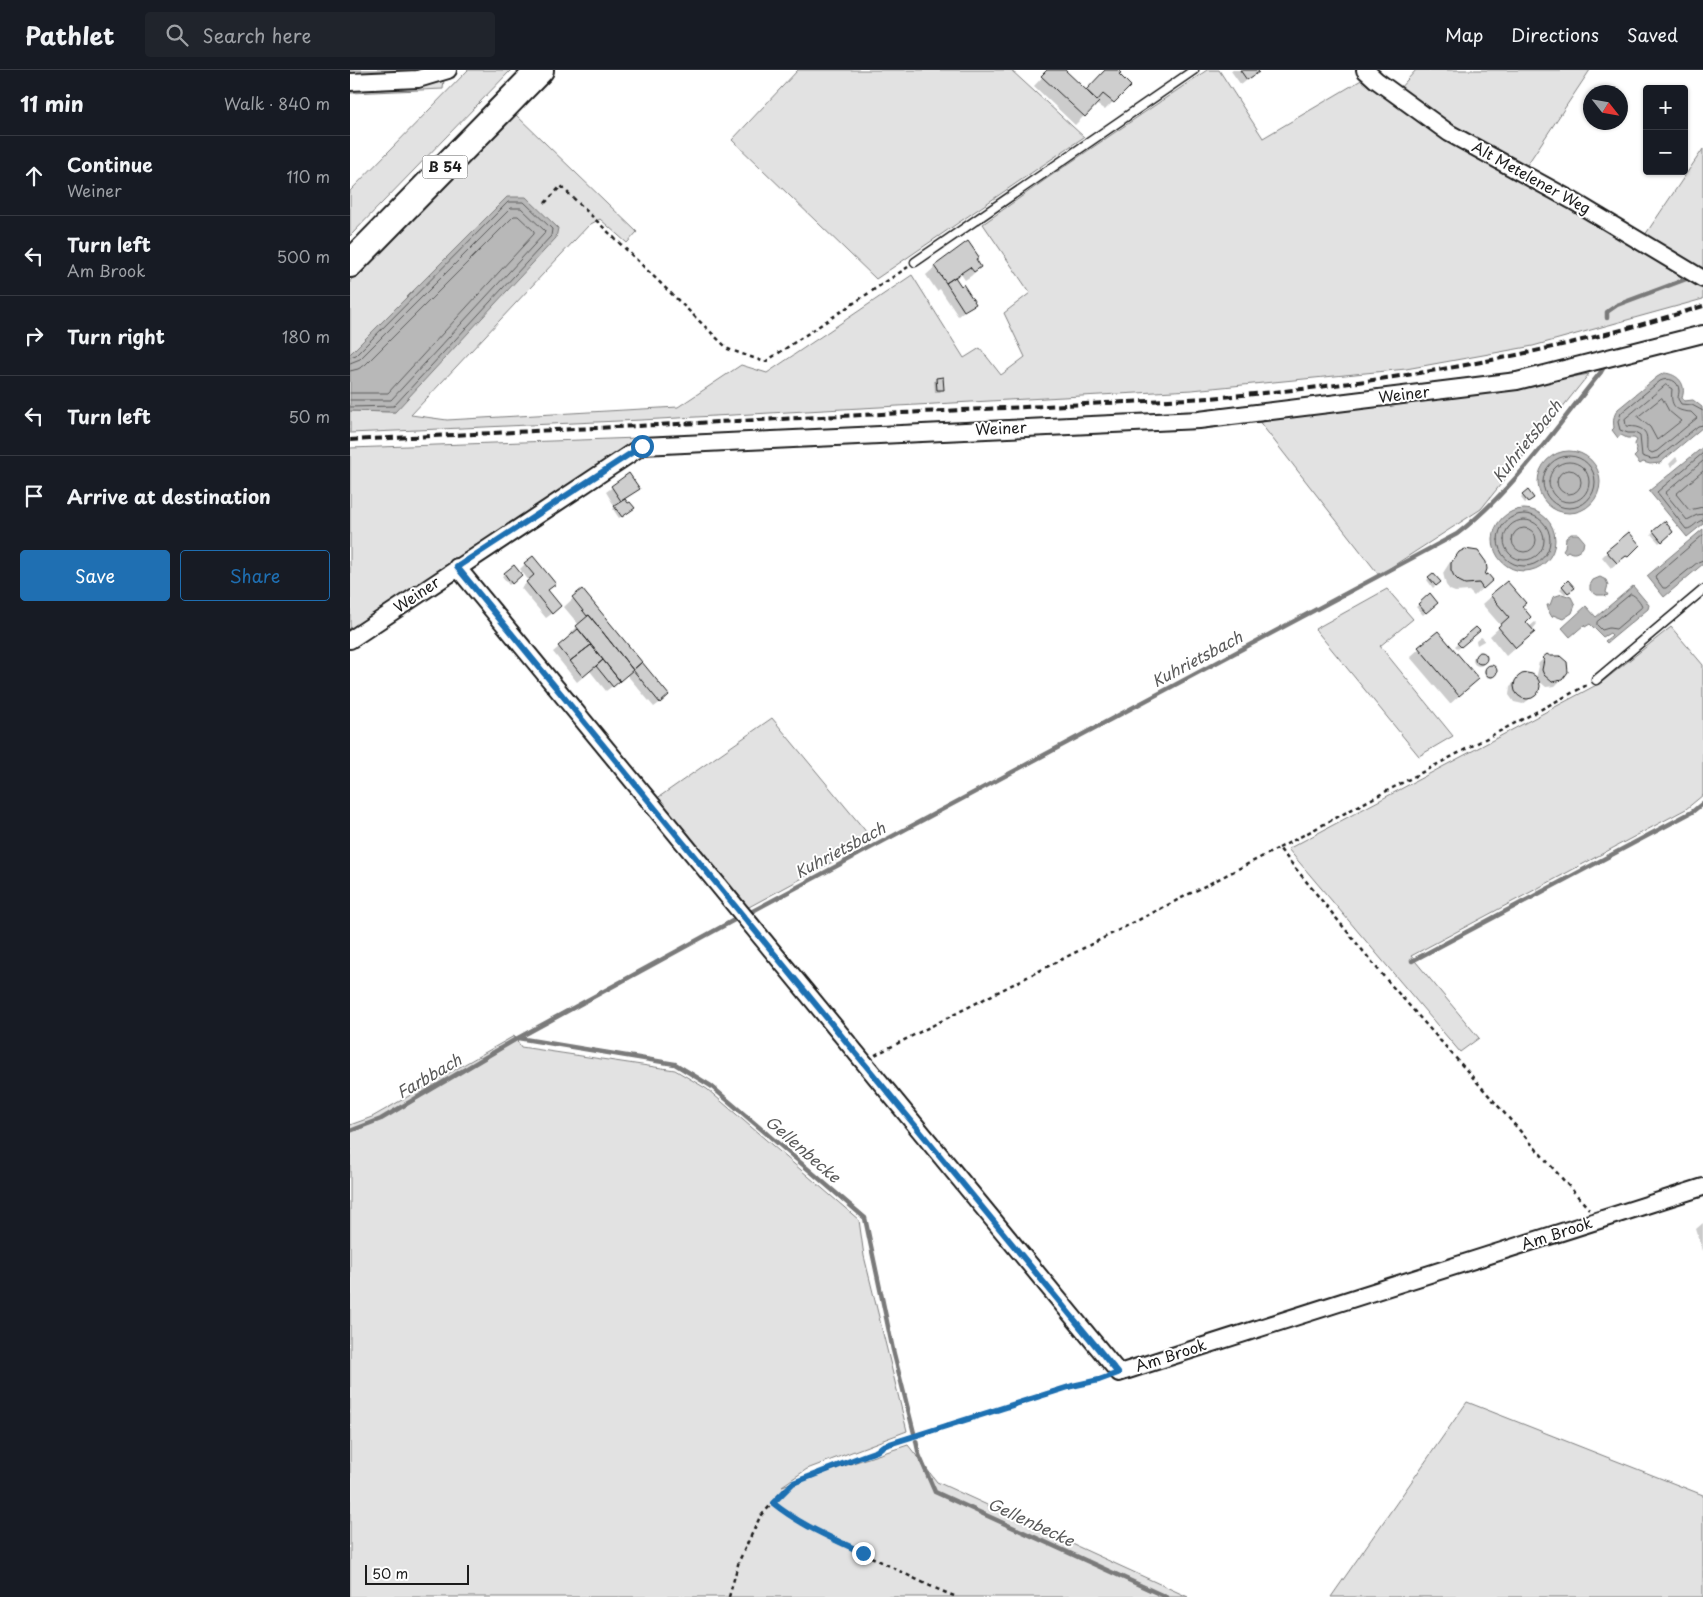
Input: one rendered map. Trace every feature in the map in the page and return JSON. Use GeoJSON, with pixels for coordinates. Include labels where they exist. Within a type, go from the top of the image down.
{"type":"FeatureCollection","features":[{"type":"Feature","properties":{"kind":"highway","name":"B 54"},"geometry":{"type":"LineString","coordinates":[[350,264],[540,70]]}},
{"type":"Feature","properties":{"kind":"street"},"geometry":{"type":"LineString","coordinates":[[350,82],[418,79],[448,70]]}},
{"type":"Feature","properties":{"kind":"street","name":"Alt Metelener Weg"},"geometry":{"type":"LineString","coordinates":[[1365,70],[1449,133],[1573,201],[1703,278]]}},
{"type":"Feature","properties":{"kind":"street","name":"Weiner"},"geometry":{"type":"LineString","coordinates":[[350,640],[457,567],[642,446],[1198,420],[1517,381],[1703,334]]}},
{"type":"Feature","properties":{"kind":"street","name":"Am Brook"},"geometry":{"type":"LineString","coordinates":[[457,567],[1118,1373],[1703,1187]]}},
{"type":"Feature","properties":{"kind":"lane"},"geometry":{"type":"LineString","coordinates":[[915,262],[1194,70]]}},
{"type":"Feature","properties":{"kind":"lane"},"geometry":{"type":"LineString","coordinates":[[1596,680],[1703,590]]}},
{"type":"Feature","properties":{"kind":"path"},"geometry":{"type":"LineString","coordinates":[[545,203],[560,186],[728,349],[765,362],[915,262]]}},
{"type":"Feature","properties":{"kind":"path"},"geometry":{"type":"LineString","coordinates":[[862,1061],[1279,848],[1596,680]]}},
{"type":"Feature","properties":{"kind":"path"},"geometry":{"type":"LineString","coordinates":[[1279,848],[1385,978],[1599,1220]]}},
{"type":"Feature","properties":{"kind":"path"},"geometry":{"type":"LineString","coordinates":[[729,1597],[739,1562],[760,1517],[793,1483],[877,1451],[883,1446],[1118,1373]]}},
{"type":"Feature","properties":{"kind":"path"},"geometry":{"type":"LineString","coordinates":[[773,1503],[787,1514],[818,1531],[930,1588],[957,1597]]}},
{"type":"Feature","properties":{"kind":"shaded area"},"geometry":{"type":"Polygon","coordinates":[[[350,70],[445,70],[443,89],[350,93],[350,70]]]}},
{"type":"Feature","properties":{"kind":"shaded area"},"geometry":{"type":"Polygon","coordinates":[[[468,70],[511,70],[350,236],[350,191],[468,70]]]}},
{"type":"Feature","properties":{"kind":"shaded area"},"geometry":{"type":"Polygon","coordinates":[[[798,70],[1011,70],[1084,137],[876,279],[732,140],[798,70]]]}},
{"type":"Feature","properties":{"kind":"shaded area"},"geometry":{"type":"Polygon","coordinates":[[[1207,70],[1219,70],[1263,138],[1363,79],[1450,142],[1574,207],[1703,288],[1703,299],[1533,346],[1406,369],[1192,390],[641,420],[350,433],[350,411],[395,412],[350,354],[350,281],[514,113],[637,232],[627,243],[600,219],[589,225],[411,415],[447,420],[678,407],[741,365],[767,373],[912,275],[964,358],[980,348],[1001,375],[1025,357],[1004,313],[1030,293],[983,224],[1207,70]]]}},
{"type":"Feature","properties":{"kind":"shaded area"},"geometry":{"type":"Polygon","coordinates":[[[1416,70],[1590,70],[1525,168],[1452,129],[1399,89],[1416,70]]]}},
{"type":"Feature","properties":{"kind":"shaded area"},"geometry":{"type":"Polygon","coordinates":[[[1703,149],[1703,270],[1645,235],[1685,175],[1688,175],[1688,171],[1703,149]]]}},
{"type":"Feature","properties":{"kind":"shaded area"},"geometry":{"type":"Polygon","coordinates":[[[1589,374],[1481,509],[1379,575],[1258,420],[1504,389],[1589,374]]]}},
{"type":"Feature","properties":{"kind":"shaded area"},"geometry":{"type":"Polygon","coordinates":[[[638,438],[350,633],[350,448],[638,438]]]}},
{"type":"Feature","properties":{"kind":"shaded area"},"geometry":{"type":"Polygon","coordinates":[[[1387,589],[1413,619],[1380,646],[1453,736],[1419,756],[1315,629],[1387,589]]]}},
{"type":"Feature","properties":{"kind":"shaded area"},"geometry":{"type":"Polygon","coordinates":[[[1671,627],[1703,665],[1703,795],[1686,809],[1411,956],[1479,1038],[1460,1052],[1288,849],[1602,682],[1671,627]]]}},
{"type":"Feature","properties":{"kind":"shaded area"},"geometry":{"type":"Polygon","coordinates":[[[772,718],[873,840],[747,908],[656,799],[772,718]]]}},
{"type":"Feature","properties":{"kind":"shaded area"},"geometry":{"type":"Polygon","coordinates":[[[514,1036],[521,1047],[675,1070],[707,1089],[859,1220],[864,1256],[907,1431],[807,1469],[782,1486],[908,1445],[937,1482],[1188,1597],[350,1597],[350,1125],[372,1117],[514,1036]]]}},
{"type":"Feature","properties":{"kind":"shaded area"},"geometry":{"type":"Polygon","coordinates":[[[1467,1402],[1703,1495],[1703,1597],[1331,1597],[1467,1402]]]}},
{"type":"Feature","properties":{"kind":"water"},"geometry":{"type":"Polygon","coordinates":[[[507,197],[526,197],[558,228],[556,238],[395,412],[350,411],[350,354],[507,197]]]}},
{"type":"Feature","properties":{"kind":"water"},"geometry":{"type":"Polygon","coordinates":[[[1664,373],[1673,375],[1680,381],[1683,388],[1682,398],[1684,401],[1693,400],[1702,407],[1703,427],[1660,463],[1650,464],[1643,462],[1640,464],[1634,457],[1637,454],[1635,444],[1637,440],[1621,435],[1618,438],[1612,430],[1614,428],[1614,416],[1618,409],[1664,373]]]}},
{"type":"Feature","properties":{"kind":"water"},"geometry":{"type":"Polygon","coordinates":[[[1703,447],[1703,524],[1687,537],[1649,491],[1703,447]]]}},
{"type":"Feature","properties":{"kind":"water"},"geometry":{"type":"Polygon","coordinates":[[[1563,451],[1575,451],[1591,460],[1598,470],[1600,482],[1598,494],[1591,504],[1575,513],[1563,513],[1552,508],[1543,499],[1538,488],[1538,476],[1543,465],[1552,456],[1563,451]]]}},
{"type":"Feature","properties":{"kind":"water"},"geometry":{"type":"Polygon","coordinates":[[[1518,509],[1530,509],[1546,518],[1553,528],[1555,540],[1553,552],[1546,562],[1530,571],[1518,571],[1507,566],[1498,557],[1493,546],[1493,534],[1498,523],[1507,514],[1518,509]]]}},
{"type":"Feature","properties":{"kind":"water"},"geometry":{"type":"Polygon","coordinates":[[[1703,529],[1703,564],[1664,597],[1647,576],[1703,529]]]}},
{"type":"Feature","properties":{"kind":"water"},"geometry":{"type":"Polygon","coordinates":[[[1571,534],[1578,534],[1584,541],[1583,547],[1576,553],[1568,551],[1565,553],[1563,550],[1566,538],[1571,534]]]}},
{"type":"Feature","properties":{"kind":"water"},"geometry":{"type":"Polygon","coordinates":[[[1600,577],[1606,580],[1608,585],[1606,592],[1608,595],[1597,595],[1590,590],[1593,580],[1600,577]]]}},
{"type":"Feature","properties":{"kind":"water"},"geometry":{"type":"Polygon","coordinates":[[[1633,586],[1649,605],[1648,609],[1607,643],[1605,641],[1612,635],[1610,633],[1603,637],[1590,624],[1585,627],[1584,625],[1570,637],[1562,628],[1586,606],[1596,617],[1633,586]]]}},
{"type":"Feature","properties":{"kind":"water"},"geometry":{"type":"Polygon","coordinates":[[[1562,594],[1571,597],[1575,605],[1572,613],[1563,619],[1553,615],[1552,617],[1547,605],[1550,605],[1553,597],[1562,594]]]}},
{"type":"Feature","properties":{"kind":"building"},"geometry":{"type":"Polygon","coordinates":[[[1047,70],[1065,70],[1099,102],[1085,117],[1041,76],[1047,70]]]}},
{"type":"Feature","properties":{"kind":"building"},"geometry":{"type":"Polygon","coordinates":[[[1105,70],[1118,70],[1121,73],[1119,74],[1131,86],[1114,103],[1103,94],[1097,101],[1086,90],[1105,70]]]}},
{"type":"Feature","properties":{"kind":"building"},"geometry":{"type":"Polygon","coordinates":[[[1240,70],[1257,70],[1259,72],[1247,80],[1240,70]]]}},
{"type":"Feature","properties":{"kind":"building"},"geometry":{"type":"Polygon","coordinates":[[[968,241],[979,257],[976,259],[981,267],[974,272],[970,267],[946,283],[934,266],[968,241]]]}},
{"type":"Feature","properties":{"kind":"building"},"geometry":{"type":"Polygon","coordinates":[[[955,277],[961,286],[963,284],[976,304],[964,311],[946,283],[955,277]]]}},
{"type":"Feature","properties":{"kind":"building"},"geometry":{"type":"Polygon","coordinates":[[[943,377],[944,390],[937,390],[936,378],[943,377]]]}},
{"type":"Feature","properties":{"kind":"building"},"geometry":{"type":"Polygon","coordinates":[[[629,473],[640,489],[621,501],[611,486],[629,473]]]}},
{"type":"Feature","properties":{"kind":"building"},"geometry":{"type":"Polygon","coordinates":[[[1528,490],[1534,498],[1528,502],[1522,495],[1528,490]]]}},
{"type":"Feature","properties":{"kind":"building"},"geometry":{"type":"Polygon","coordinates":[[[625,499],[635,508],[622,517],[614,506],[625,499]]]}},
{"type":"Feature","properties":{"kind":"building"},"geometry":{"type":"Polygon","coordinates":[[[1665,521],[1673,532],[1662,542],[1653,531],[1665,521]]]}},
{"type":"Feature","properties":{"kind":"building"},"geometry":{"type":"Polygon","coordinates":[[[1629,532],[1640,545],[1628,557],[1626,556],[1617,563],[1606,551],[1629,532]]]}},
{"type":"Feature","properties":{"kind":"building"},"geometry":{"type":"Polygon","coordinates":[[[1465,549],[1478,551],[1486,562],[1487,569],[1485,575],[1488,574],[1493,580],[1483,589],[1479,583],[1465,584],[1459,581],[1451,570],[1451,563],[1459,552],[1465,549]]]}},
{"type":"Feature","properties":{"kind":"building"},"geometry":{"type":"Polygon","coordinates":[[[533,556],[556,584],[548,590],[561,606],[552,614],[526,582],[534,575],[524,563],[533,556]]]}},
{"type":"Feature","properties":{"kind":"building"},"geometry":{"type":"Polygon","coordinates":[[[514,565],[522,575],[512,584],[504,573],[514,565]]]}},
{"type":"Feature","properties":{"kind":"building"},"geometry":{"type":"Polygon","coordinates":[[[1433,573],[1441,582],[1436,586],[1428,577],[1433,573]]]}},
{"type":"Feature","properties":{"kind":"building"},"geometry":{"type":"Polygon","coordinates":[[[1568,580],[1575,588],[1568,593],[1562,586],[1568,580]]]}},
{"type":"Feature","properties":{"kind":"building"},"geometry":{"type":"Polygon","coordinates":[[[1507,581],[1526,603],[1522,606],[1531,617],[1526,622],[1535,632],[1516,648],[1498,627],[1509,617],[1490,595],[1507,581]]]}},
{"type":"Feature","properties":{"kind":"building"},"geometry":{"type":"Polygon","coordinates":[[[582,589],[642,662],[633,670],[589,615],[587,616],[572,597],[582,589]]]}},
{"type":"Feature","properties":{"kind":"building"},"geometry":{"type":"Polygon","coordinates":[[[1430,593],[1438,603],[1426,613],[1418,604],[1430,593]]]}},
{"type":"Feature","properties":{"kind":"building"},"geometry":{"type":"Polygon","coordinates":[[[589,615],[633,670],[620,681],[576,626],[589,615]]]}},
{"type":"Feature","properties":{"kind":"building"},"geometry":{"type":"Polygon","coordinates":[[[1476,627],[1480,631],[1461,647],[1457,643],[1476,627]]]}},
{"type":"Feature","properties":{"kind":"building"},"geometry":{"type":"Polygon","coordinates":[[[578,629],[591,645],[570,661],[558,646],[578,629]]]}},
{"type":"Feature","properties":{"kind":"building"},"geometry":{"type":"Polygon","coordinates":[[[1438,631],[1479,679],[1459,696],[1418,647],[1438,631]]]}},
{"type":"Feature","properties":{"kind":"building"},"geometry":{"type":"Polygon","coordinates":[[[591,645],[603,660],[583,677],[570,661],[591,645]]]}},
{"type":"Feature","properties":{"kind":"building"},"geometry":{"type":"Polygon","coordinates":[[[1479,652],[1483,652],[1487,658],[1483,664],[1479,664],[1475,660],[1475,656],[1479,652]]]}},
{"type":"Feature","properties":{"kind":"building"},"geometry":{"type":"Polygon","coordinates":[[[1547,654],[1550,656],[1560,656],[1567,662],[1568,672],[1562,680],[1552,682],[1544,675],[1542,670],[1544,660],[1542,658],[1547,654]]]}},
{"type":"Feature","properties":{"kind":"building"},"geometry":{"type":"Polygon","coordinates":[[[603,660],[620,681],[613,687],[596,666],[603,660]]]}},
{"type":"Feature","properties":{"kind":"building"},"geometry":{"type":"Polygon","coordinates":[[[642,662],[669,695],[660,703],[633,670],[642,662]]]}},
{"type":"Feature","properties":{"kind":"building"},"geometry":{"type":"Polygon","coordinates":[[[1489,665],[1493,665],[1497,671],[1493,677],[1489,677],[1485,673],[1485,669],[1489,665]]]}},
{"type":"Feature","properties":{"kind":"building"},"geometry":{"type":"Polygon","coordinates":[[[1527,673],[1536,677],[1540,686],[1536,695],[1527,699],[1518,695],[1514,686],[1518,677],[1527,673]]]}},
{"type":"Feature","properties":{"kind":"waterway","name":"Kuhrietsbach"},"geometry":{"type":"LineString","coordinates":[[1607,318],[1607,312],[1617,305],[1689,278]]}},
{"type":"Feature","properties":{"kind":"waterway","name":"Kuhrietsbach"},"geometry":{"type":"LineString","coordinates":[[749,913],[1457,534],[1478,517],[1516,478],[1551,436],[1606,363]]}},
{"type":"Feature","properties":{"kind":"waterway"},"geometry":{"type":"LineString","coordinates":[[1412,961],[1692,812],[1703,803]]}},
{"type":"Feature","properties":{"kind":"waterway","name":"Kuhrietsbach"},"geometry":{"type":"LineString","coordinates":[[350,1131],[381,1119],[518,1038],[736,919]]}},
{"type":"Feature","properties":{"kind":"waterway","name":"Gellenbecke"},"geometry":{"type":"LineString","coordinates":[[518,1038],[675,1064],[711,1086],[865,1218],[893,1350],[914,1433]]}},
{"type":"Feature","properties":{"kind":"waterway","name":"Gellenbecke"},"geometry":{"type":"LineString","coordinates":[[916,1441],[919,1455],[935,1492],[1166,1597]]}},
{"type":"Feature","properties":{"kind":"railway"},"geometry":{"type":"LineString","coordinates":[[350,440],[1209,398],[1272,392],[1397,376],[1520,354],[1581,340],[1703,306]]}},
{"type":"Feature","properties":{"kind":"route"},"geometry":{"type":"LineString","coordinates":[[642,446],[457,567],[1118,1373],[883,1446],[877,1451],[793,1483],[773,1503],[787,1514],[863,1553]]}},
{"type":"Feature","properties":{"kind":"water label","name":"Farbbach"},"geometry":{"type":"Point","coordinates":[429,1076]}}]}
